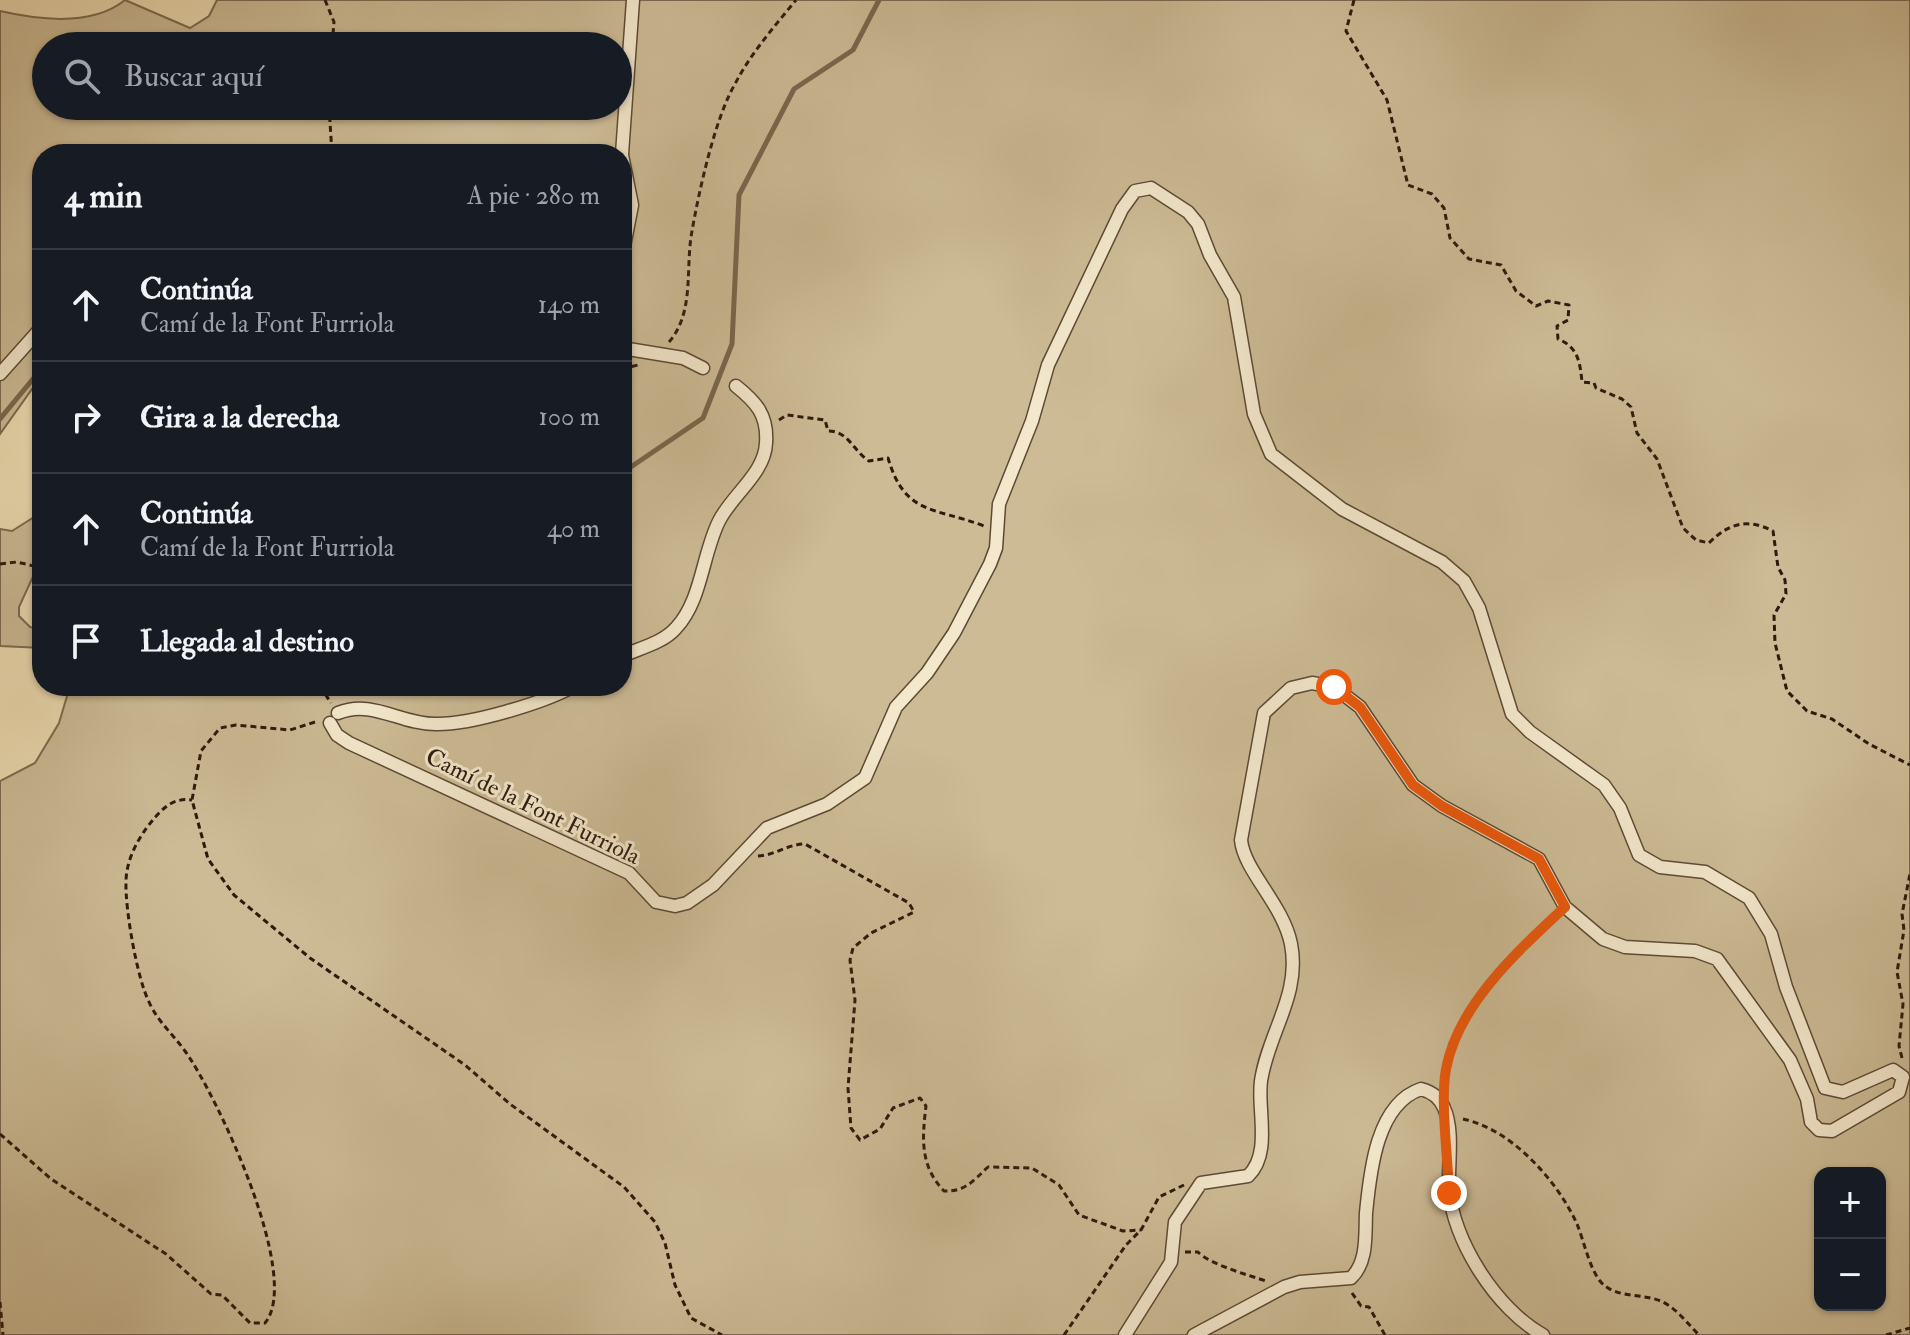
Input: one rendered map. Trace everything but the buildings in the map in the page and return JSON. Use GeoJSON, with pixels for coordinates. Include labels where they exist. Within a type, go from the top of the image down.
{"type":"FeatureCollection","features":[{"type":"Feature","properties":{"kind":"street"},"geometry":{"type":"LineString","coordinates":[[631,32],[633,0]]}},
{"type":"Feature","properties":{"kind":"street"},"geometry":{"type":"LineString","coordinates":[[623,144],[624,120]]}},
{"type":"Feature","properties":{"kind":"street","name":"Camí de la Font Furriola"},"geometry":{"type":"LineString","coordinates":[[552,696],[537,703],[437,724],[365,707],[334,718],[332,729],[349,743],[629,873],[665,906],[699,897],[767,828],[841,798],[865,778],[896,707],[927,673],[954,633],[990,564],[1004,487],[1063,329],[1129,197],[1143,188],[1159,191],[1198,224],[1210,255],[1234,297],[1254,414],[1271,454],[1342,509],[1442,562],[1458,575],[1479,608],[1512,714],[1530,732],[1604,785],[1620,808],[1639,855],[1660,867],[1705,872],[1749,898],[1771,934],[1786,987],[1825,1088],[1843,1092],[1882,1072],[1899,1073]]}},
{"type":"Feature","properties":{"kind":"street"},"geometry":{"type":"LineString","coordinates":[[0,374],[32,338]]}},
{"type":"Feature","properties":{"kind":"street"},"geometry":{"type":"LineString","coordinates":[[632,350],[683,358],[703,368]]}},
{"type":"Feature","properties":{"kind":"street"},"geometry":{"type":"LineString","coordinates":[[632,652],[668,636],[684,619],[693,603],[712,534],[763,459],[766,428],[757,403],[736,386]]}},
{"type":"Feature","properties":{"kind":"street"},"geometry":{"type":"LineString","coordinates":[[1125,1335],[1165,1274],[1173,1251],[1175,1222],[1201,1183],[1241,1178],[1253,1172],[1262,1129],[1260,1092],[1263,1071],[1291,987],[1291,945],[1273,898],[1245,860],[1241,840],[1261,722],[1279,695],[1291,688],[1312,683],[1344,693],[1360,707],[1413,785],[1442,806],[1539,859],[1565,907],[1587,927],[1616,946],[1695,951],[1717,959],[1790,1060],[1807,1099],[1811,1122],[1819,1130],[1832,1131],[1899,1092],[1904,1084],[1899,1073]]}},
{"type":"Feature","properties":{"kind":"street"},"geometry":{"type":"LineString","coordinates":[[1194,1335],[1284,1287],[1351,1278],[1361,1265],[1368,1196],[1379,1144],[1396,1104],[1421,1089],[1430,1092],[1445,1112],[1449,1193],[1460,1231],[1505,1303],[1543,1335]]}},
{"type":"Feature","properties":{"kind":"path"},"geometry":{"type":"LineString","coordinates":[[325,0],[334,22],[333,32]]}},
{"type":"Feature","properties":{"kind":"path"},"geometry":{"type":"LineString","coordinates":[[658,354],[679,330],[686,306],[692,231],[724,108],[761,43],[796,0]]}},
{"type":"Feature","properties":{"kind":"path"},"geometry":{"type":"LineString","coordinates":[[1354,0],[1346,31],[1387,100],[1408,185],[1432,194],[1444,208],[1450,238],[1469,259],[1489,259],[1501,265],[1516,291],[1536,306],[1548,301],[1569,305],[1568,320],[1557,326],[1558,339],[1570,344],[1579,358],[1582,382],[1594,383],[1596,388],[1622,399],[1631,407],[1637,433],[1657,459],[1683,528],[1696,540],[1709,543],[1736,524],[1756,523],[1773,531],[1786,594],[1774,615],[1775,643],[1787,691],[1807,711],[1832,719],[1869,744],[1910,765]]}},
{"type":"Feature","properties":{"kind":"path"},"geometry":{"type":"LineString","coordinates":[[330,120],[331,144]]}},
{"type":"Feature","properties":{"kind":"path"},"geometry":{"type":"LineString","coordinates":[[766,428],[787,415],[825,420],[828,431],[839,431],[850,440],[857,454],[869,461],[888,458],[898,487],[915,505],[952,514],[997,532]]}},
{"type":"Feature","properties":{"kind":"path"},"geometry":{"type":"LineString","coordinates":[[0,564],[17,562],[32,566]]}},
{"type":"Feature","properties":{"kind":"path"},"geometry":{"type":"LineString","coordinates":[[324,696],[334,718],[290,730],[236,725],[220,728],[201,751],[192,800],[208,859],[234,895],[310,958],[465,1065],[510,1104],[624,1187],[655,1222],[665,1243],[675,1285],[691,1318],[722,1335]]}},
{"type":"Feature","properties":{"kind":"path"},"geometry":{"type":"LineString","coordinates":[[0,1134],[51,1179],[150,1242],[211,1294],[222,1295],[250,1323],[265,1323],[272,1315],[274,1273],[270,1243],[248,1179],[205,1086],[184,1050],[163,1028],[147,999],[130,913],[126,882],[140,836],[175,800],[192,800]]}},
{"type":"Feature","properties":{"kind":"path"},"geometry":{"type":"LineString","coordinates":[[736,859],[775,855],[792,844],[805,844],[909,903],[914,912],[871,933],[853,948],[850,960],[855,1000],[848,1088],[851,1128],[860,1140],[880,1129],[893,1108],[920,1098],[926,1106],[923,1137],[925,1164],[944,1191],[958,1192],[988,1167],[1032,1168],[1059,1185],[1079,1215],[1123,1231],[1141,1230]]}},
{"type":"Feature","properties":{"kind":"path"},"geometry":{"type":"LineString","coordinates":[[1899,1073],[1903,1063],[1899,1046],[1903,1004],[1897,972],[1904,930],[1902,914],[1910,874]]}},
{"type":"Feature","properties":{"kind":"path"},"geometry":{"type":"LineString","coordinates":[[1565,907],[1523,946],[1477,1000],[1446,1069],[1445,1112],[1473,1121],[1498,1134],[1552,1182],[1571,1211],[1600,1281],[1613,1291],[1649,1297],[1668,1304],[1699,1335]]}},
{"type":"Feature","properties":{"kind":"path"},"geometry":{"type":"LineString","coordinates":[[1064,1335],[1126,1245],[1141,1230],[1159,1197],[1171,1188],[1201,1183]]}},
{"type":"Feature","properties":{"kind":"path"},"geometry":{"type":"LineString","coordinates":[[1173,1251],[1198,1252],[1208,1262],[1227,1265],[1284,1287]]}},
{"type":"Feature","properties":{"kind":"path"},"geometry":{"type":"LineString","coordinates":[[1333,1280],[1361,1306],[1369,1307],[1385,1335]]}},
{"type":"Feature","properties":{"kind":"path"},"geometry":{"type":"LineString","coordinates":[[0,1302],[3,1335]]}},
{"type":"Feature","properties":{"kind":"path"},"geometry":{"type":"LineString","coordinates":[[1886,1335],[1910,1328]]}},
{"type":"Feature","properties":{"kind":"shaded area"},"geometry":{"type":"Polygon","coordinates":[[[125,0],[190,28],[209,16],[217,0],[1910,0],[1910,1335],[0,1335],[0,781],[35,763],[59,723],[67,696],[632,696],[632,144],[32,144],[32,389],[0,434],[0,11],[48,19],[81,18],[112,9],[125,0]]]}},
{"type":"Feature","properties":{"kind":"shaded area"},"geometry":{"type":"Polygon","coordinates":[[[32,518],[32,579],[19,607],[19,616],[32,627],[32,648],[0,646],[0,529],[12,531],[32,518]]]}},
{"type":"Feature","properties":{"kind":"waterway"},"geometry":{"type":"LineString","coordinates":[[632,466],[703,418],[732,344],[739,195],[794,89],[853,50],[879,0]]}},
{"type":"Feature","properties":{"kind":"waterway"},"geometry":{"type":"LineString","coordinates":[[0,419],[32,380]]}},
{"type":"Feature","properties":{"kind":"route"},"geometry":{"type":"LineString","coordinates":[[1334,687],[1360,707],[1413,785],[1442,806],[1524,849],[1544,863],[1565,907],[1498,973],[1477,1000],[1453,1048],[1446,1069],[1444,1106],[1449,1193]]}}]}
